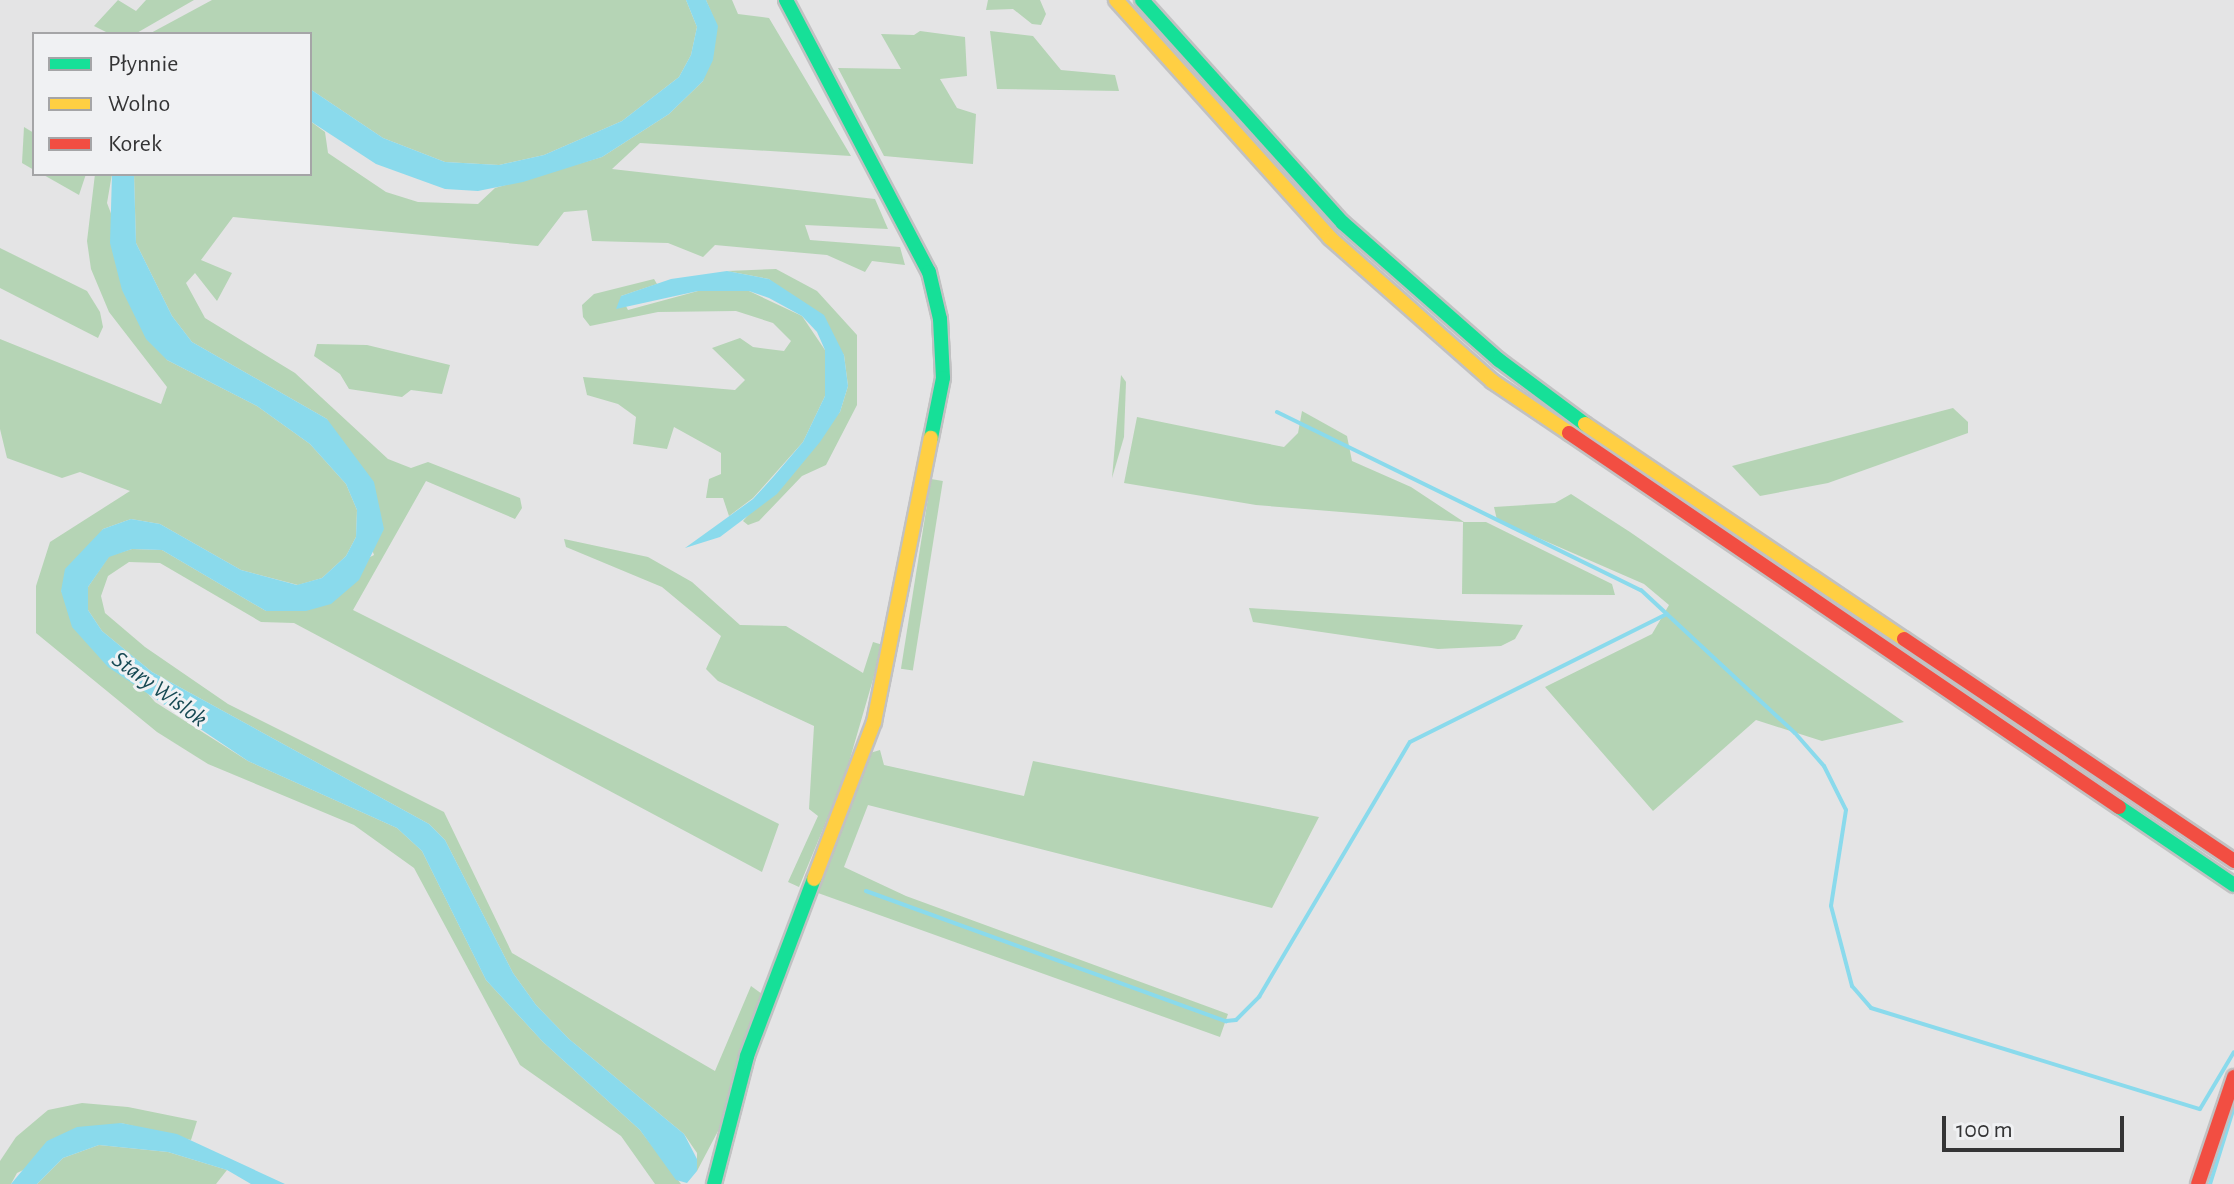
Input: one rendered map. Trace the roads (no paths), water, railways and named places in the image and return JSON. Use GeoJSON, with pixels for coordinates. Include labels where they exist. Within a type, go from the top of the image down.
{"type":"FeatureCollection","features":[{"type":"Feature","properties":{"kind":"main road"},"geometry":{"type":"LineString","coordinates":[[714,1184],[747,1056],[874,722],[943,378],[940,319],[929,272],[786,0]]}},
{"type":"Feature","properties":{"kind":"main road"},"geometry":{"type":"LineString","coordinates":[[1116,0],[1330,238],[1492,381],[2234,885]]}},
{"type":"Feature","properties":{"kind":"main road"},"geometry":{"type":"LineString","coordinates":[[1142,0],[1343,223],[1499,360],[1590,428],[2234,861]]}},
{"type":"Feature","properties":{"kind":"main road"},"geometry":{"type":"LineString","coordinates":[[2198,1184],[2234,1077]]}},
{"type":"Feature","properties":{"kind":"water"},"geometry":{"type":"Polygon","coordinates":[[[686,0],[706,0],[718,26],[713,60],[703,81],[669,114],[602,157],[523,182],[478,191],[445,189],[376,164],[312,122],[312,90],[383,138],[445,162],[499,165],[544,155],[622,121],[679,77],[691,55],[697,27],[686,0]]]}},
{"type":"Feature","properties":{"kind":"water","name":"Stary Wislok"},"geometry":{"type":"Polygon","coordinates":[[[112,176],[134,176],[136,243],[172,316],[192,342],[327,419],[374,482],[384,529],[359,580],[331,604],[306,611],[266,611],[162,550],[132,549],[109,557],[88,587],[88,610],[102,631],[152,672],[429,824],[445,840],[513,973],[536,1005],[569,1039],[684,1134],[697,1159],[697,1171],[687,1183],[676,1180],[640,1130],[543,1042],[486,980],[422,851],[397,828],[248,761],[108,667],[72,627],[61,591],[65,569],[103,529],[131,519],[160,524],[241,570],[297,585],[322,578],[346,556],[356,537],[357,510],[346,484],[310,444],[257,406],[167,360],[146,339],[122,290],[110,243],[112,176]]]}},
{"type":"Feature","properties":{"kind":"water"},"geometry":{"type":"Polygon","coordinates":[[[727,271],[769,279],[824,315],[844,355],[848,386],[840,412],[820,442],[777,494],[720,537],[685,548],[753,499],[803,442],[825,396],[825,350],[817,332],[802,316],[769,298],[749,291],[698,291],[616,309],[621,296],[671,279],[727,271]]]}},
{"type":"Feature","properties":{"kind":"water"},"geometry":{"type":"Polygon","coordinates":[[[121,1123],[177,1134],[285,1184],[251,1184],[227,1170],[168,1152],[99,1145],[63,1158],[37,1184],[11,1184],[47,1141],[77,1127],[121,1123]]]}},
{"type":"Feature","properties":{"kind":"waterway"},"geometry":{"type":"LineString","coordinates":[[1277,412],[1641,590],[1795,733],[1824,766],[1846,810],[1831,906],[1852,986],[1871,1008],[2200,1109],[2234,1052]]}},
{"type":"Feature","properties":{"kind":"waterway"},"geometry":{"type":"LineString","coordinates":[[866,891],[1226,1021],[1236,1020],[1259,997],[1410,742],[1667,614]]}},
{"type":"Feature","properties":{"kind":"waterway"},"geometry":{"type":"LineString","coordinates":[[2210,1184],[2234,1107]]}}]}
